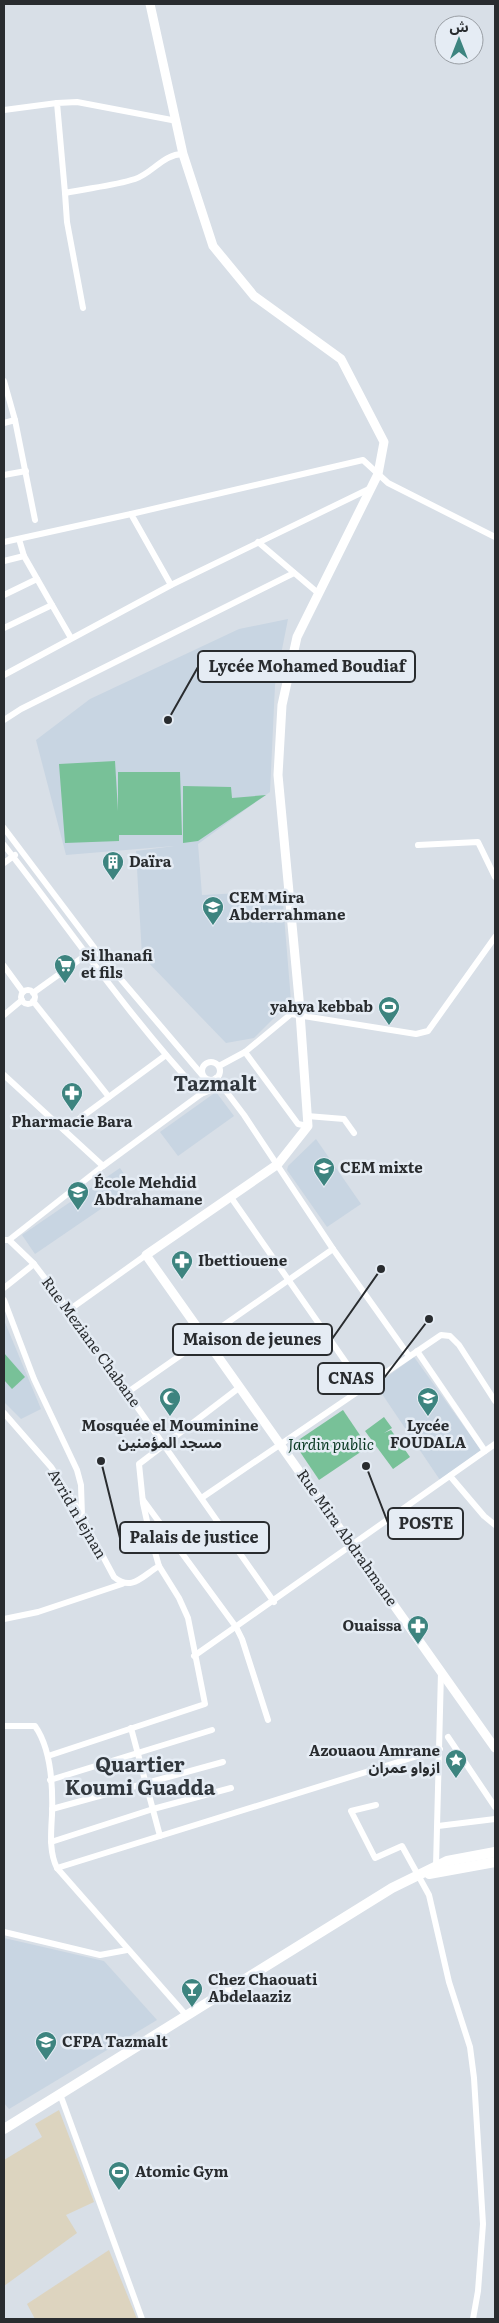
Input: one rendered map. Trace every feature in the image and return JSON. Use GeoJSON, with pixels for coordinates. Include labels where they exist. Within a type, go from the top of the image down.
{"type":"FeatureCollection","features":[{"type":"Feature","properties":{"kind":"main road"},"geometry":{"type":"LineString","coordinates":[[146,1255],[278,1164],[308,1126],[300,1014],[278,775],[282,705],[297,637],[378,474],[384,442],[341,360],[254,296],[213,246],[196,200],[183,154],[150,4]]}},
{"type":"Feature","properties":{"kind":"main road","name":"Rue Mira Abdrahmane"},"geometry":{"type":"LineString","coordinates":[[146,1255],[495,1748]]}},
{"type":"Feature","properties":{"kind":"main road"},"geometry":{"type":"LineString","coordinates":[[4,2129],[392,1888],[447,1861],[495,1852]]}},
{"type":"Feature","properties":{"kind":"main road"},"geometry":{"type":"LineString","coordinates":[[418,1876],[495,1862]]}},
{"type":"Feature","properties":{"kind":"street"},"geometry":{"type":"LineString","coordinates":[[4,110],[77,102],[177,121]]}},
{"type":"Feature","properties":{"kind":"street"},"geometry":{"type":"LineString","coordinates":[[58,103],[66,194],[66,222],[84,308]]}},
{"type":"Feature","properties":{"kind":"street"},"geometry":{"type":"LineString","coordinates":[[66,194],[135,179],[154,170],[170,156],[183,154]]}},
{"type":"Feature","properties":{"kind":"street"},"geometry":{"type":"LineString","coordinates":[[4,381],[15,420],[35,520]]}},
{"type":"Feature","properties":{"kind":"street"},"geometry":{"type":"LineString","coordinates":[[4,423],[15,420]]}},
{"type":"Feature","properties":{"kind":"street"},"geometry":{"type":"LineString","coordinates":[[4,542],[363,460],[388,483],[495,537]]}},
{"type":"Feature","properties":{"kind":"street"},"geometry":{"type":"LineString","coordinates":[[4,475],[26,471]]}},
{"type":"Feature","properties":{"kind":"street"},"geometry":{"type":"LineString","coordinates":[[4,665],[5,674],[171,585],[371,488]]}},
{"type":"Feature","properties":{"kind":"street"},"geometry":{"type":"LineString","coordinates":[[131,514],[171,585]]}},
{"type":"Feature","properties":{"kind":"street"},"geometry":{"type":"LineString","coordinates":[[19,540],[24,556],[71,638]]}},
{"type":"Feature","properties":{"kind":"street"},"geometry":{"type":"LineString","coordinates":[[258,542],[318,593]]}},
{"type":"Feature","properties":{"kind":"street"},"geometry":{"type":"LineString","coordinates":[[4,561],[24,556]]}},
{"type":"Feature","properties":{"kind":"street"},"geometry":{"type":"LineString","coordinates":[[4,720],[20,708],[294,573]]}},
{"type":"Feature","properties":{"kind":"street"},"geometry":{"type":"LineString","coordinates":[[4,595],[37,579]]}},
{"type":"Feature","properties":{"kind":"street"},"geometry":{"type":"LineString","coordinates":[[4,628],[52,605]]}},
{"type":"Feature","properties":{"kind":"street"},"geometry":{"type":"LineString","coordinates":[[4,828],[96,950],[203,1076],[213,1079],[221,1086],[278,1164],[333,1249],[409,1356]]}},
{"type":"Feature","properties":{"kind":"street"},"geometry":{"type":"LineString","coordinates":[[418,844],[478,842],[495,877]]}},
{"type":"Feature","properties":{"kind":"street"},"geometry":{"type":"LineString","coordinates":[[4,845],[86,955],[166,1055],[201,1094]]}},
{"type":"Feature","properties":{"kind":"street"},"geometry":{"type":"LineString","coordinates":[[4,863],[20,850]]}},
{"type":"Feature","properties":{"kind":"street"},"geometry":{"type":"LineString","coordinates":[[219,1066],[245,1052],[291,1014],[416,1034],[428,1031],[495,936]]}},
{"type":"Feature","properties":{"kind":"street"},"geometry":{"type":"LineString","coordinates":[[33,993],[86,955]]}},
{"type":"Feature","properties":{"kind":"street"},"geometry":{"type":"LineString","coordinates":[[4,966],[23,992],[22,1000],[4,1015]]}},
{"type":"Feature","properties":{"kind":"street"},"geometry":{"type":"LineString","coordinates":[[23,992],[30,990],[33,993]]}},
{"type":"Feature","properties":{"kind":"street"},"geometry":{"type":"LineString","coordinates":[[33,993],[33,1001],[109,1096]]}},
{"type":"Feature","properties":{"kind":"street"},"geometry":{"type":"LineString","coordinates":[[22,1000],[27,1003],[33,1001]]}},
{"type":"Feature","properties":{"kind":"street"},"geometry":{"type":"LineString","coordinates":[[245,1052],[298,1124],[308,1126]]}},
{"type":"Feature","properties":{"kind":"street"},"geometry":{"type":"LineString","coordinates":[[64,1130],[166,1055]]}},
{"type":"Feature","properties":{"kind":"street"},"geometry":{"type":"LineString","coordinates":[[201,1094],[220,1072],[219,1066],[213,1062],[207,1063],[202,1069],[203,1076]]}},
{"type":"Feature","properties":{"kind":"street"},"geometry":{"type":"LineString","coordinates":[[4,1075],[102,1166]]}},
{"type":"Feature","properties":{"kind":"street"},"geometry":{"type":"LineString","coordinates":[[6,1240],[102,1166],[201,1094],[221,1086]]}},
{"type":"Feature","properties":{"kind":"street"},"geometry":{"type":"LineString","coordinates":[[307,1116],[344,1119],[354,1134]]}},
{"type":"Feature","properties":{"kind":"street"},"geometry":{"type":"LineString","coordinates":[[230,1196],[363,1388]]}},
{"type":"Feature","properties":{"kind":"street","name":"Rue Meziane Chabane"},"geometry":{"type":"LineString","coordinates":[[6,1240],[34,1264],[69,1310],[203,1497],[274,1602]]}},
{"type":"Feature","properties":{"kind":"street"},"geometry":{"type":"LineString","coordinates":[[128,1392],[204,1337],[333,1249]]}},
{"type":"Feature","properties":{"kind":"street"},"geometry":{"type":"LineString","coordinates":[[69,1310],[146,1255]]}},
{"type":"Feature","properties":{"kind":"street"},"geometry":{"type":"LineString","coordinates":[[4,1288],[34,1264]]}},
{"type":"Feature","properties":{"kind":"street"},"geometry":{"type":"LineString","coordinates":[[4,1300],[37,1387],[77,1470],[81,1485],[82,1517]]}},
{"type":"Feature","properties":{"kind":"street"},"geometry":{"type":"LineString","coordinates":[[4,1312],[12,1322]]}},
{"type":"Feature","properties":{"kind":"street"},"geometry":{"type":"LineString","coordinates":[[203,1497],[440,1335],[450,1336],[459,1345],[495,1401]]}},
{"type":"Feature","properties":{"kind":"street"},"geometry":{"type":"LineString","coordinates":[[417,1351],[485,1451]]}},
{"type":"Feature","properties":{"kind":"street"},"geometry":{"type":"LineString","coordinates":[[48,1756],[205,1704],[188,1618],[180,1598],[158,1566],[142,1499],[139,1464],[164,1443],[240,1388]]}},
{"type":"Feature","properties":{"kind":"street","name":"Avrid n lejnan"},"geometry":{"type":"LineString","coordinates":[[4,1413],[51,1467],[82,1517],[114,1577],[122,1584]]}},
{"type":"Feature","properties":{"kind":"street"},"geometry":{"type":"LineString","coordinates":[[194,1656],[274,1602],[495,1444]]}},
{"type":"Feature","properties":{"kind":"street"},"geometry":{"type":"LineString","coordinates":[[450,1476],[484,1516],[495,1525]]}},
{"type":"Feature","properties":{"kind":"street"},"geometry":{"type":"LineString","coordinates":[[69,1495],[81,1485]]}},
{"type":"Feature","properties":{"kind":"street"},"geometry":{"type":"LineString","coordinates":[[142,1499],[236,1627],[242,1639],[268,1720]]}},
{"type":"Feature","properties":{"kind":"street"},"geometry":{"type":"LineString","coordinates":[[4,1619],[38,1612],[122,1584],[132,1584],[158,1566]]}},
{"type":"Feature","properties":{"kind":"street"},"geometry":{"type":"LineString","coordinates":[[436,1866],[441,1671]]}},
{"type":"Feature","properties":{"kind":"street"},"geometry":{"type":"LineString","coordinates":[[4,1726],[35,1726],[40,1733],[48,1756],[52,1809],[51,1842],[53,1861],[57,1868],[186,2015]]}},
{"type":"Feature","properties":{"kind":"street"},"geometry":{"type":"LineString","coordinates":[[131,1728],[160,1836]]}},
{"type":"Feature","properties":{"kind":"street"},"geometry":{"type":"LineString","coordinates":[[50,1780],[212,1730]]}},
{"type":"Feature","properties":{"kind":"street"},"geometry":{"type":"LineString","coordinates":[[448,1737],[495,1807]]}},
{"type":"Feature","properties":{"kind":"street"},"geometry":{"type":"LineString","coordinates":[[57,1868],[440,1749]]}},
{"type":"Feature","properties":{"kind":"street"},"geometry":{"type":"LineString","coordinates":[[52,1809],[223,1762]]}},
{"type":"Feature","properties":{"kind":"street"},"geometry":{"type":"LineString","coordinates":[[51,1842],[153,1809],[231,1788]]}},
{"type":"Feature","properties":{"kind":"street"},"geometry":{"type":"LineString","coordinates":[[376,1805],[351,1811],[375,1858],[402,1846],[429,1895],[449,1982],[470,2047],[474,2078],[483,2224],[473,2319]]}},
{"type":"Feature","properties":{"kind":"street"},"geometry":{"type":"LineString","coordinates":[[438,1826],[495,1819]]}},
{"type":"Feature","properties":{"kind":"street"},"geometry":{"type":"LineString","coordinates":[[4,1932],[100,1955],[127,1950]]}},
{"type":"Feature","properties":{"kind":"street"},"geometry":{"type":"LineString","coordinates":[[60,2094],[142,2319]]}},
{"type":"Feature","properties":{"kind":"shaded area"},"geometry":{"type":"Polygon","coordinates":[[[288,619],[275,685],[270,792],[198,844],[202,895],[282,891],[291,1001],[254,1038],[226,1043],[142,956],[136,851],[174,846],[66,855],[36,740],[90,699],[239,629],[288,619]]]}},
{"type":"Feature","properties":{"kind":"shaded area"},"geometry":{"type":"Polygon","coordinates":[[[216,1092],[234,1116],[178,1156],[160,1132],[216,1092]]]}},
{"type":"Feature","properties":{"kind":"shaded area","name":"CEM mixte"},"geometry":{"type":"Polygon","coordinates":[[[316,1139],[361,1204],[327,1227],[287,1170],[288,1166],[316,1139]]]}},
{"type":"Feature","properties":{"kind":"shaded area","name":"École Mehdid Abdrahamane"},"geometry":{"type":"Polygon","coordinates":[[[120,1168],[133,1187],[35,1254],[22,1235],[120,1168]]]}},
{"type":"Feature","properties":{"kind":"shaded area"},"geometry":{"type":"Polygon","coordinates":[[[4,1320],[41,1409],[21,1419],[4,1402],[4,1320]]]}},
{"type":"Feature","properties":{"kind":"shaded area","name":"Lycée FOUDALA"},"geometry":{"type":"Polygon","coordinates":[[[414,1357],[481,1450],[440,1480],[376,1385],[414,1357]]]}},
{"type":"Feature","properties":{"kind":"shaded area","name":"CFPA Tazmalt"},"geometry":{"type":"Polygon","coordinates":[[[4,1938],[104,1961],[157,2020],[9,2109],[4,2103],[4,1938]]]}},
{"type":"Feature","properties":{"kind":"shaded area"},"geometry":{"type":"Polygon","coordinates":[[[59,2110],[94,2202],[66,2215],[77,2233],[4,2286],[4,2160],[42,2137],[35,2124],[59,2110]]]}},
{"type":"Feature","properties":{"kind":"shaded area"},"geometry":{"type":"Polygon","coordinates":[[[109,2250],[137,2319],[35,2319],[27,2304],[109,2250]]]}},
{"type":"Feature","properties":{"kind":"green space"},"geometry":{"type":"Polygon","coordinates":[[[115,761],[118,811],[118,772],[180,772],[182,835],[119,835],[119,841],[65,843],[59,764],[115,761]]]}},
{"type":"Feature","properties":{"kind":"green space"},"geometry":{"type":"Polygon","coordinates":[[[183,786],[231,787],[232,798],[266,795],[198,841],[183,843],[183,786]]]}},
{"type":"Feature","properties":{"kind":"green space"},"geometry":{"type":"Polygon","coordinates":[[[4,1353],[25,1377],[12,1389],[4,1380],[4,1353]]]}},
{"type":"Feature","properties":{"kind":"green space","name":"Jardin public"},"geometry":{"type":"Polygon","coordinates":[[[343,1410],[368,1447],[319,1480],[294,1443],[343,1410]]]}},
{"type":"Feature","properties":{"kind":"green space"},"geometry":{"type":"Polygon","coordinates":[[[384,1417],[392,1428],[384,1433],[391,1430],[410,1457],[393,1469],[365,1431],[384,1417]]]}},
{"type":"Feature","properties":{"kind":"place","name":"Lycée Mohamed Boudiaf"},"geometry":{"type":"Point","coordinates":[168,720]}},
{"type":"Feature","properties":{"kind":"place","name":"Daïra"},"geometry":{"type":"Point","coordinates":[113,881]}},
{"type":"Feature","properties":{"kind":"place","name":"CEM Mira Abderrahmane"},"geometry":{"type":"Point","coordinates":[213,926]}},
{"type":"Feature","properties":{"kind":"place","name":"Si lhanafi et fils"},"geometry":{"type":"Point","coordinates":[65,984]}},
{"type":"Feature","properties":{"kind":"place","name":"yahya kebbab"},"geometry":{"type":"Point","coordinates":[389,1026]}},
{"type":"Feature","properties":{"kind":"place","name":"Pharmacie Bara"},"geometry":{"type":"Point","coordinates":[72,1112]}},
{"type":"Feature","properties":{"kind":"place","name":"CEM mixte"},"geometry":{"type":"Point","coordinates":[324,1187]}},
{"type":"Feature","properties":{"kind":"place","name":"École Mehdid Abdrahamane"},"geometry":{"type":"Point","coordinates":[78,1211]}},
{"type":"Feature","properties":{"kind":"place","name":"Maison de jeunes"},"geometry":{"type":"Point","coordinates":[381,1269]}},
{"type":"Feature","properties":{"kind":"place","name":"Ibettiouene"},"geometry":{"type":"Point","coordinates":[182,1280]}},
{"type":"Feature","properties":{"kind":"place","name":"CNAS"},"geometry":{"type":"Point","coordinates":[429,1319]}},
{"type":"Feature","properties":{"kind":"place","name":"Mosquée el Mouminine مسجد المؤمنين"},"geometry":{"type":"Point","coordinates":[170,1417]}},
{"type":"Feature","properties":{"kind":"place","name":"Lycée FOUDALA"},"geometry":{"type":"Point","coordinates":[428,1417]}},
{"type":"Feature","properties":{"kind":"place","name":"Palais de justice"},"geometry":{"type":"Point","coordinates":[101,1461]}},
{"type":"Feature","properties":{"kind":"place","name":"POSTE"},"geometry":{"type":"Point","coordinates":[366,1466]}},
{"type":"Feature","properties":{"kind":"place","name":"Ouaissa"},"geometry":{"type":"Point","coordinates":[418,1645]}},
{"type":"Feature","properties":{"kind":"place","name":"Azouaou Amrane ازواو عمران"},"geometry":{"type":"Point","coordinates":[456,1779]}},
{"type":"Feature","properties":{"kind":"place","name":"Chez Chaouati Abdelaaziz"},"geometry":{"type":"Point","coordinates":[192,2008]}},
{"type":"Feature","properties":{"kind":"place","name":"CFPA Tazmalt"},"geometry":{"type":"Point","coordinates":[46,2061]}},
{"type":"Feature","properties":{"kind":"place","name":"Atomic Gym"},"geometry":{"type":"Point","coordinates":[119,2191]}},
{"type":"Feature","properties":{"kind":"district","name":"Tazmalt"},"geometry":{"type":"Point","coordinates":[215,1084]}},
{"type":"Feature","properties":{"kind":"district","name":"Quartier Koumi Guadda"},"geometry":{"type":"Point","coordinates":[140,1776]}}]}
